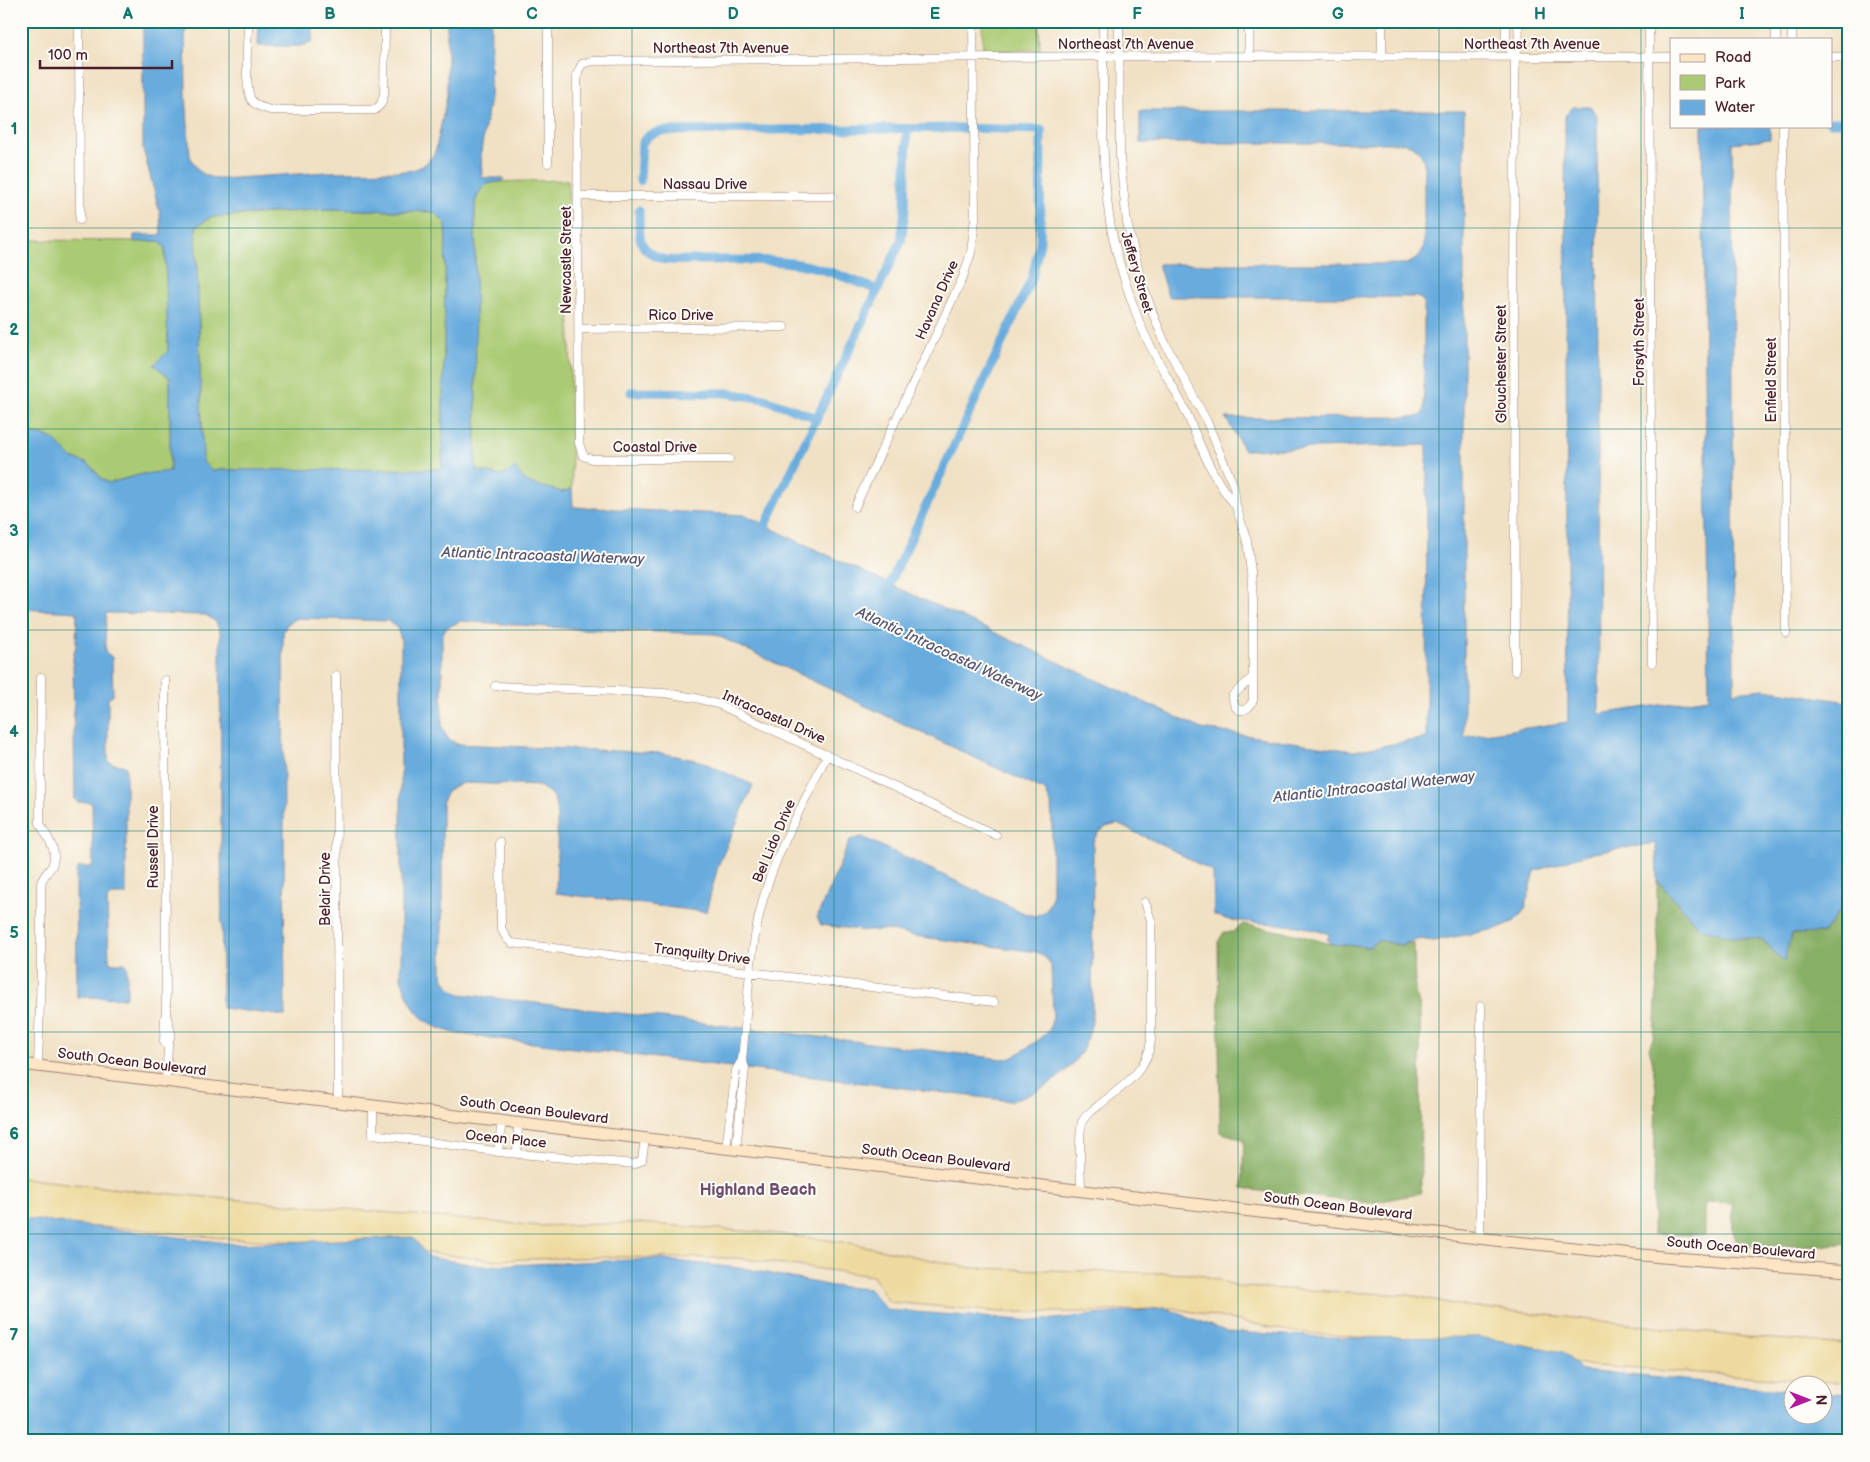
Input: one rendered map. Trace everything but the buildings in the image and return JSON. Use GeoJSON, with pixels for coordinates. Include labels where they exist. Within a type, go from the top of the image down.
{"type":"FeatureCollection","features":[{"type":"Feature","properties":{"kind":"main road","name":"South Ocean Boulevard"},"geometry":{"type":"LineString","coordinates":[[21,1064],[1480,1238],[1662,1256],[1849,1271]]}},
{"type":"Feature","properties":{"kind":"street"},"geometry":{"type":"LineString","coordinates":[[79,21],[80,220]]}},
{"type":"Feature","properties":{"kind":"street"},"geometry":{"type":"LineString","coordinates":[[249,21],[247,34],[247,88],[252,100],[259,107],[270,110],[375,110],[381,104],[384,95],[384,23]]}},
{"type":"Feature","properties":{"kind":"street"},"geometry":{"type":"LineString","coordinates":[[548,21],[548,163]]}},
{"type":"Feature","properties":{"kind":"street","name":"Havana Drive"},"geometry":{"type":"LineString","coordinates":[[854,507],[966,270],[974,236],[973,21]]}},
{"type":"Feature","properties":{"kind":"street","name":"Jeffery Street"},"geometry":{"type":"LineString","coordinates":[[1103,21],[1104,159],[1108,205],[1122,274],[1151,350],[1185,411],[1225,494],[1236,506]]}},
{"type":"Feature","properties":{"kind":"street","name":"Jeffery Street"},"geometry":{"type":"LineString","coordinates":[[1119,21],[1120,158],[1124,203],[1131,244],[1148,301],[1165,343],[1195,397],[1234,487],[1236,506],[1247,541],[1251,572],[1254,616],[1253,677]]}},
{"type":"Feature","properties":{"kind":"street"},"geometry":{"type":"LineString","coordinates":[[1248,21],[1249,56]]}},
{"type":"Feature","properties":{"kind":"street"},"geometry":{"type":"LineString","coordinates":[[1382,21],[1382,57]]}},
{"type":"Feature","properties":{"kind":"street","name":"Glouchester Street"},"geometry":{"type":"LineString","coordinates":[[1506,21],[1506,43],[1515,57]]}},
{"type":"Feature","properties":{"kind":"street","name":"Glouchester Street"},"geometry":{"type":"LineString","coordinates":[[1515,671],[1515,57],[1518,43],[1518,21]]}},
{"type":"Feature","properties":{"kind":"street","name":"Forsyth Street"},"geometry":{"type":"LineString","coordinates":[[1650,21],[1652,663]]}},
{"type":"Feature","properties":{"kind":"street"},"geometry":{"type":"LineString","coordinates":[[1776,21],[1776,38]]}},
{"type":"Feature","properties":{"kind":"street"},"geometry":{"type":"LineString","coordinates":[[1792,21],[1792,38]]}},
{"type":"Feature","properties":{"kind":"street","name":"Northeast 7th Avenue"},"geometry":{"type":"LineString","coordinates":[[582,64],[592,62],[1104,56],[1670,57]]}},
{"type":"Feature","properties":{"kind":"street"},"geometry":{"type":"LineString","coordinates":[[1832,57],[1849,57]]}},
{"type":"Feature","properties":{"kind":"street","name":"Newcastle Street"},"geometry":{"type":"LineString","coordinates":[[582,64],[577,74],[579,443],[582,456]]}},
{"type":"Feature","properties":{"kind":"street","name":"Enfield Street"},"geometry":{"type":"LineString","coordinates":[[1783,128],[1786,633]]}},
{"type":"Feature","properties":{"kind":"street","name":"Nassau Drive"},"geometry":{"type":"LineString","coordinates":[[578,196],[832,196]]}},
{"type":"Feature","properties":{"kind":"street"},"geometry":{"type":"LineString","coordinates":[[1108,205],[1124,203]]}},
{"type":"Feature","properties":{"kind":"street","name":"Rico Drive"},"geometry":{"type":"LineString","coordinates":[[578,329],[784,327]]}},
{"type":"Feature","properties":{"kind":"street","name":"Coastal Drive"},"geometry":{"type":"LineString","coordinates":[[582,456],[592,459],[729,459]]}},
{"type":"Feature","properties":{"kind":"street","name":"Belair Drive"},"geometry":{"type":"LineString","coordinates":[[336,675],[338,1102]]}},
{"type":"Feature","properties":{"kind":"street"},"geometry":{"type":"LineString","coordinates":[[38,1066],[41,883],[42,877],[51,867],[54,854],[50,840],[40,823],[41,677]]}},
{"type":"Feature","properties":{"kind":"street","name":"Russell Drive"},"geometry":{"type":"LineString","coordinates":[[165,680],[166,1014],[164,1042],[168,1046],[166,1081]]}},
{"type":"Feature","properties":{"kind":"street","name":"Intracoastal Drive"},"geometry":{"type":"LineString","coordinates":[[494,686],[664,693],[696,698],[735,711],[996,835]]}},
{"type":"Feature","properties":{"kind":"street","name":"Bel Lido Drive"},"geometry":{"type":"LineString","coordinates":[[731,1149],[736,1070],[742,1060],[755,936],[768,884],[777,859],[827,754]]}},
{"type":"Feature","properties":{"kind":"street"},"geometry":{"type":"LineString","coordinates":[[21,760],[24,801],[27,814],[21,836]]}},
{"type":"Feature","properties":{"kind":"street","name":"Tranquilty Drive"},"geometry":{"type":"LineString","coordinates":[[500,842],[501,928],[503,934],[512,943],[994,1002]]}},
{"type":"Feature","properties":{"kind":"street"},"geometry":{"type":"LineString","coordinates":[[1081,1191],[1081,1129],[1084,1117],[1137,1075],[1149,1053],[1151,1040],[1151,920],[1145,902]]}},
{"type":"Feature","properties":{"kind":"street"},"geometry":{"type":"LineString","coordinates":[[1480,1238],[1482,1006]]}},
{"type":"Feature","properties":{"kind":"street","name":"Bel Lido Drive"},"geometry":{"type":"LineString","coordinates":[[731,1149],[745,1068],[742,1060]]}},
{"type":"Feature","properties":{"kind":"street","name":"Ocean Place"},"geometry":{"type":"LineString","coordinates":[[373,1106],[373,1134],[498,1152],[636,1164],[642,1160],[644,1139]]}},
{"type":"Feature","properties":{"kind":"street"},"geometry":{"type":"LineString","coordinates":[[498,1152],[502,1121]]}},
{"type":"Feature","properties":{"kind":"street"},"geometry":{"type":"LineString","coordinates":[[517,1154],[518,1123]]}},
{"type":"Feature","properties":{"kind":"green space"},"geometry":{"type":"Polygon","coordinates":[[[982,21],[1039,21],[1040,50],[983,51],[982,21]]]}},
{"type":"Feature","properties":{"kind":"green space"},"geometry":{"type":"Polygon","coordinates":[[[568,180],[572,489],[562,492],[476,470],[475,202],[481,189],[489,182],[568,180]]]}},
{"type":"Feature","properties":{"kind":"green space"},"geometry":{"type":"Polygon","coordinates":[[[328,209],[434,212],[446,224],[442,470],[211,470],[203,462],[196,226],[211,217],[328,209]]]}},
{"type":"Feature","properties":{"kind":"green space"},"geometry":{"type":"Polygon","coordinates":[[[21,240],[159,241],[165,248],[170,378],[170,472],[143,474],[109,483],[102,479],[89,464],[72,458],[53,439],[42,435],[21,433],[21,240]]]}},
{"type":"Feature","properties":{"kind":"green space"},"geometry":{"type":"Polygon","coordinates":[[[1657,880],[1700,928],[1733,937],[1762,939],[1784,962],[1791,934],[1823,933],[1849,899],[1849,1243],[1816,1246],[1738,1246],[1733,1231],[1732,1203],[1705,1202],[1705,1235],[1653,1234],[1656,1089],[1649,1048],[1654,1036],[1659,951],[1657,880]]]}},
{"type":"Feature","properties":{"kind":"green space"},"geometry":{"type":"Polygon","coordinates":[[[1243,924],[1295,934],[1331,944],[1370,947],[1379,940],[1400,945],[1414,943],[1415,992],[1420,1007],[1421,1193],[1371,1203],[1242,1189],[1244,1140],[1220,1132],[1218,942],[1224,932],[1233,932],[1243,924]]]}},
{"type":"Feature","properties":{"kind":"sand"},"geometry":{"type":"Polygon","coordinates":[[[21,1178],[138,1191],[540,1226],[639,1223],[770,1233],[850,1243],[971,1268],[1198,1274],[1241,1287],[1410,1295],[1458,1305],[1745,1337],[1849,1344],[1849,1383],[1832,1382],[1832,1374],[1782,1374],[1782,1379],[1595,1366],[1465,1345],[1295,1332],[1173,1308],[1089,1312],[1000,1312],[889,1302],[873,1276],[737,1258],[604,1257],[492,1260],[343,1243],[231,1239],[127,1228],[43,1225],[21,1220],[21,1178]]]}},
{"type":"Feature","properties":{"kind":"water","name":"Atlantic Intracoastal Waterway"},"geometry":{"type":"Polygon","coordinates":[[[143,21],[185,21],[186,94],[190,156],[195,166],[202,173],[220,179],[329,172],[408,171],[421,166],[431,158],[436,149],[447,96],[447,21],[491,21],[490,98],[481,151],[482,178],[504,178],[501,182],[490,183],[484,187],[475,202],[476,470],[501,476],[515,468],[526,482],[562,492],[572,489],[573,507],[746,515],[793,539],[1202,729],[1354,751],[1426,738],[1427,445],[1244,450],[1226,418],[1416,417],[1422,415],[1424,409],[1424,305],[1422,299],[1416,297],[1168,297],[1158,264],[1407,264],[1421,253],[1424,247],[1424,161],[1417,149],[1404,143],[1140,143],[1140,111],[1464,111],[1464,737],[1568,722],[1565,116],[1573,107],[1590,107],[1597,115],[1599,714],[1709,698],[1702,128],[1770,128],[1770,139],[1732,143],[1734,692],[1764,689],[1849,702],[1849,899],[1823,933],[1791,934],[1784,962],[1762,939],[1733,937],[1700,928],[1657,880],[1656,843],[1587,854],[1535,871],[1525,909],[1515,921],[1496,929],[1433,941],[1420,939],[1400,945],[1379,940],[1370,947],[1331,944],[1327,939],[1330,934],[1298,926],[1229,920],[1214,915],[1213,872],[1165,846],[1117,824],[1106,827],[1098,833],[1093,842],[1092,1022],[1084,1047],[1073,1063],[1058,1078],[1039,1090],[1011,1101],[459,1034],[427,1022],[420,1016],[410,1000],[401,978],[401,639],[397,628],[389,621],[297,618],[288,623],[283,632],[285,1016],[222,1008],[220,632],[216,622],[206,615],[106,613],[105,652],[112,657],[113,695],[108,698],[108,761],[126,767],[126,895],[112,895],[107,900],[109,960],[111,963],[125,963],[127,965],[127,995],[125,998],[77,997],[76,872],[79,867],[91,867],[93,864],[92,804],[89,802],[77,802],[75,799],[73,658],[76,645],[77,612],[21,609],[21,433],[42,435],[53,439],[72,458],[89,464],[102,479],[109,483],[143,474],[170,471],[170,378],[154,365],[168,351],[165,248],[159,241],[134,242],[134,235],[161,235],[160,213],[143,149],[143,21]],[[328,209],[211,217],[196,227],[203,462],[211,470],[442,469],[446,224],[434,212],[328,209]],[[461,621],[446,628],[442,635],[442,727],[448,739],[457,744],[661,753],[700,761],[753,785],[718,866],[706,912],[556,893],[557,816],[554,799],[551,795],[539,786],[464,783],[453,787],[446,794],[442,802],[442,969],[445,981],[449,986],[460,994],[1003,1059],[1012,1058],[1040,1039],[1049,1030],[1053,1017],[1051,966],[1047,959],[1037,952],[914,936],[887,930],[867,931],[821,925],[817,917],[850,840],[862,837],[1024,913],[1035,916],[1046,911],[1052,897],[1052,823],[1051,803],[1045,791],[714,634],[578,629],[461,621]]]}},
{"type":"Feature","properties":{"kind":"water"},"geometry":{"type":"Polygon","coordinates":[[[259,21],[313,21],[312,42],[300,46],[258,46],[259,21]]]}},
{"type":"Feature","properties":{"kind":"water"},"geometry":{"type":"Polygon","coordinates":[[[21,1218],[235,1244],[413,1237],[428,1257],[481,1266],[657,1259],[747,1269],[832,1286],[869,1289],[887,1310],[1034,1321],[1165,1308],[1227,1332],[1346,1338],[1479,1337],[1564,1352],[1582,1371],[1782,1389],[1782,1424],[1832,1424],[1832,1394],[1849,1395],[1849,1441],[21,1441],[21,1218]]]}},
{"type":"Feature","properties":{"kind":"waterway"},"geometry":{"type":"LineString","coordinates":[[1832,122],[1849,122]]}},
{"type":"Feature","properties":{"kind":"waterway"},"geometry":{"type":"LineString","coordinates":[[640,181],[642,143],[649,135],[662,131],[960,128],[1041,130],[1040,242],[1032,278],[885,594]]}},
{"type":"Feature","properties":{"kind":"waterway"},"geometry":{"type":"LineString","coordinates":[[761,535],[901,241],[905,210],[907,130]]}},
{"type":"Feature","properties":{"kind":"waterway"},"geometry":{"type":"LineString","coordinates":[[639,210],[641,242],[648,252],[665,260],[753,260],[804,265],[842,276],[878,290]]}},
{"type":"Feature","properties":{"kind":"waterway"},"geometry":{"type":"LineString","coordinates":[[631,392],[727,393],[765,399],[817,418]]}},
{"type":"Feature","properties":{"kind":"district","name":"Highland Beach"},"geometry":{"type":"Point","coordinates":[758,1190]}}]}
